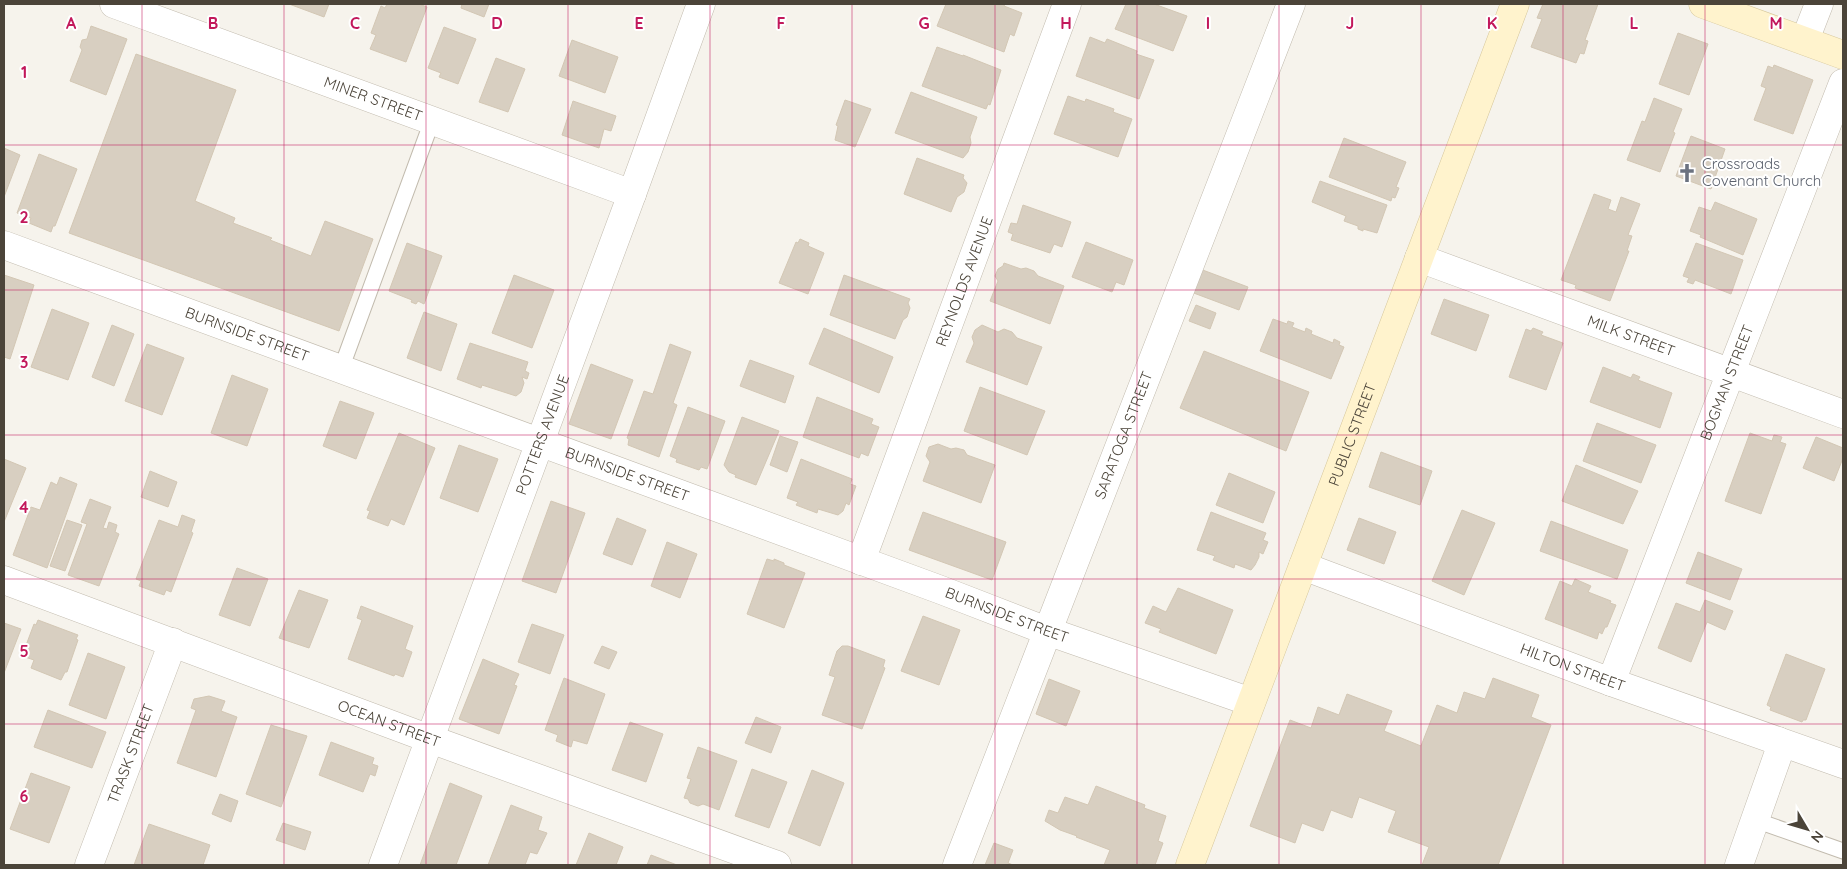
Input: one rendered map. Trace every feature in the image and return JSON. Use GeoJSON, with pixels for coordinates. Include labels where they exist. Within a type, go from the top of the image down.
{"type":"FeatureCollection","features":[{"type":"Feature","properties":{"kind":"main road","name":"PUBLIC STREET"},"geometry":{"type":"LineString","coordinates":[[1190,865],[1516,4]]}},
{"type":"Feature","properties":{"kind":"main road"},"geometry":{"type":"LineString","coordinates":[[1703,4],[1843,55]]}},
{"type":"Feature","properties":{"kind":"street","name":"MINER STREET"},"geometry":{"type":"LineString","coordinates":[[114,4],[632,194]]}},
{"type":"Feature","properties":{"kind":"street","name":"POTTERS AVENUE"},"geometry":{"type":"LineString","coordinates":[[383,865],[701,4]]}},
{"type":"Feature","properties":{"kind":"street","name":"REYNOLDS AVENUE"},"geometry":{"type":"LineString","coordinates":[[860,560],[1067,4]]}},
{"type":"Feature","properties":{"kind":"street","name":"SARATOGA STREET"},"geometry":{"type":"LineString","coordinates":[[957,865],[1291,4]]}},
{"type":"Feature","properties":{"kind":"street"},"geometry":{"type":"LineString","coordinates":[[1806,40],[1819,4]]}},
{"type":"Feature","properties":{"kind":"street","name":"BOGMAN STREET"},"geometry":{"type":"LineString","coordinates":[[1611,682],[1732,374],[1843,83]]}},
{"type":"Feature","properties":{"kind":"street","name":"BURNSIDE STREET"},"geometry":{"type":"LineString","coordinates":[[4,245],[1048,631],[1251,702]]}},
{"type":"Feature","properties":{"kind":"street","name":"MILK STREET"},"geometry":{"type":"LineString","coordinates":[[1419,258],[1843,414]]}},
{"type":"Feature","properties":{"kind":"street","name":"HILTON STREET"},"geometry":{"type":"LineString","coordinates":[[1303,566],[1611,682],[1843,764]]}},
{"type":"Feature","properties":{"kind":"street","name":"OCEAN STREET"},"geometry":{"type":"LineString","coordinates":[[4,580],[430,739],[738,859],[777,865]]}},
{"type":"Feature","properties":{"kind":"street","name":"TRASK STREET"},"geometry":{"type":"LineString","coordinates":[[89,865],[173,642]]}},
{"type":"Feature","properties":{"kind":"street"},"geometry":{"type":"LineString","coordinates":[[1738,865],[1779,752],[1778,742]]}},
{"type":"Feature","properties":{"kind":"lane"},"geometry":{"type":"LineString","coordinates":[[341,369],[432,120]]}},
{"type":"Feature","properties":{"kind":"lane"},"geometry":{"type":"LineString","coordinates":[[1755,820],[1843,851]]}},
{"type":"Feature","properties":{"kind":"building"},"geometry":{"type":"Polygon","coordinates":[[[289,4],[329,4],[324,17],[289,4]]]}},
{"type":"Feature","properties":{"kind":"building"},"geometry":{"type":"Polygon","coordinates":[[[387,4],[419,4],[427,7],[406,62],[370,49],[376,35],[371,33],[381,6],[385,8],[387,4]]]}},
{"type":"Feature","properties":{"kind":"building"},"geometry":{"type":"Polygon","coordinates":[[[462,4],[489,4],[484,17],[461,8],[462,4]]]}},
{"type":"Feature","properties":{"kind":"building"},"geometry":{"type":"Polygon","coordinates":[[[946,4],[1005,4],[1004,6],[1022,13],[1014,36],[1010,34],[1004,52],[937,26],[946,4]]]}},
{"type":"Feature","properties":{"kind":"building"},"geometry":{"type":"Polygon","coordinates":[[[1126,4],[1154,4],[1187,16],[1173,51],[1115,29],[1126,4]]]}},
{"type":"Feature","properties":{"kind":"building"},"geometry":{"type":"Polygon","coordinates":[[[1543,4],[1598,4],[1585,40],[1588,41],[1584,54],[1580,53],[1576,63],[1531,47],[1542,19],[1537,18],[1543,4]]]}},
{"type":"Feature","properties":{"kind":"building"},"geometry":{"type":"Polygon","coordinates":[[[91,26],[127,39],[106,95],[70,81],[82,50],[80,47],[82,40],[87,39],[91,26]]]}},
{"type":"Feature","properties":{"kind":"building"},"geometry":{"type":"Polygon","coordinates":[[[444,27],[476,39],[458,84],[439,77],[441,73],[428,68],[444,27]]]}},
{"type":"Feature","properties":{"kind":"building"},"geometry":{"type":"Polygon","coordinates":[[[1678,33],[1708,44],[1689,95],[1659,84],[1678,33]]]}},
{"type":"Feature","properties":{"kind":"building"},"geometry":{"type":"Polygon","coordinates":[[[1090,37],[1105,43],[1107,39],[1137,51],[1136,54],[1154,60],[1139,99],[1076,76],[1090,37]]]}},
{"type":"Feature","properties":{"kind":"building"},"geometry":{"type":"Polygon","coordinates":[[[572,40],[618,57],[605,93],[559,76],[572,40]]]}},
{"type":"Feature","properties":{"kind":"building"},"geometry":{"type":"Polygon","coordinates":[[[937,47],[1001,70],[990,105],[988,104],[986,109],[922,86],[937,47]]]}},
{"type":"Feature","properties":{"kind":"building"},"geometry":{"type":"Polygon","coordinates":[[[136,54],[236,90],[195,201],[235,218],[233,223],[311,256],[325,221],[373,239],[339,331],[69,233],[136,54]]]}},
{"type":"Feature","properties":{"kind":"building"},"geometry":{"type":"Polygon","coordinates":[[[496,58],[525,69],[508,112],[479,102],[496,58]]]}},
{"type":"Feature","properties":{"kind":"building"},"geometry":{"type":"Polygon","coordinates":[[[1774,65],[1813,80],[1793,134],[1754,120],[1766,88],[1761,86],[1768,66],[1773,68],[1774,65]]]}},
{"type":"Feature","properties":{"kind":"building"},"geometry":{"type":"Polygon","coordinates":[[[911,92],[977,117],[970,137],[971,143],[968,152],[963,158],[895,133],[911,92]]]}},
{"type":"Feature","properties":{"kind":"building"},"geometry":{"type":"Polygon","coordinates":[[[1068,96],[1085,102],[1086,99],[1114,109],[1113,112],[1132,119],[1118,157],[1054,134],[1068,96]]]}},
{"type":"Feature","properties":{"kind":"building"},"geometry":{"type":"Polygon","coordinates":[[[1654,98],[1682,109],[1660,172],[1627,160],[1642,121],[1645,122],[1654,98]]]}},
{"type":"Feature","properties":{"kind":"building"},"geometry":{"type":"Polygon","coordinates":[[[845,100],[871,109],[855,147],[835,140],[838,126],[836,125],[845,100]]]}},
{"type":"Feature","properties":{"kind":"building"},"geometry":{"type":"Polygon","coordinates":[[[573,101],[616,116],[611,131],[604,129],[599,148],[562,135],[573,101]]]}},
{"type":"Feature","properties":{"kind":"building"},"geometry":{"type":"Polygon","coordinates":[[[1691,136],[1725,149],[1711,189],[1676,176],[1691,136]]]}},
{"type":"Feature","properties":{"kind":"building"},"geometry":{"type":"Polygon","coordinates":[[[1344,138],[1406,162],[1396,187],[1399,188],[1395,198],[1392,197],[1391,201],[1329,177],[1344,138]]]}},
{"type":"Feature","properties":{"kind":"building"},"geometry":{"type":"Polygon","coordinates":[[[4,148],[20,155],[4,197],[4,148]]]}},
{"type":"Feature","properties":{"kind":"building"},"geometry":{"type":"Polygon","coordinates":[[[39,154],[77,169],[51,232],[29,223],[31,218],[17,213],[39,154]]]}},
{"type":"Feature","properties":{"kind":"building"},"geometry":{"type":"Polygon","coordinates":[[[917,158],[964,175],[963,178],[967,183],[964,192],[957,197],[951,212],[904,194],[917,158]]]}},
{"type":"Feature","properties":{"kind":"building"},"geometry":{"type":"Polygon","coordinates":[[[1320,181],[1387,205],[1377,233],[1358,229],[1358,226],[1344,221],[1346,216],[1312,202],[1320,181]]]}},
{"type":"Feature","properties":{"kind":"building"},"geometry":{"type":"Polygon","coordinates":[[[1594,194],[1611,200],[1608,209],[1616,212],[1621,197],[1640,204],[1628,235],[1632,236],[1627,251],[1629,251],[1610,301],[1575,288],[1576,285],[1561,280],[1594,194]]]}},
{"type":"Feature","properties":{"kind":"building"},"geometry":{"type":"Polygon","coordinates":[[[1715,202],[1757,219],[1743,255],[1690,231],[1699,207],[1711,211],[1715,202]]]}},
{"type":"Feature","properties":{"kind":"building"},"geometry":{"type":"Polygon","coordinates":[[[1023,205],[1071,222],[1062,247],[1054,244],[1050,253],[1011,240],[1013,234],[1008,232],[1011,223],[1017,224],[1023,205]]]}},
{"type":"Feature","properties":{"kind":"building"},"geometry":{"type":"Polygon","coordinates":[[[800,239],[809,243],[808,246],[824,253],[808,294],[779,283],[796,242],[798,243],[800,239]]]}},
{"type":"Feature","properties":{"kind":"building"},"geometry":{"type":"Polygon","coordinates":[[[1086,242],[1133,260],[1124,285],[1116,282],[1112,292],[1072,277],[1086,242]]]}},
{"type":"Feature","properties":{"kind":"building"},"geometry":{"type":"Polygon","coordinates":[[[407,243],[442,256],[424,304],[418,301],[416,304],[411,302],[412,300],[389,291],[407,243]]]}},
{"type":"Feature","properties":{"kind":"building"},"geometry":{"type":"Polygon","coordinates":[[[1696,243],[1743,260],[1731,294],[1695,280],[1693,284],[1687,282],[1689,278],[1683,276],[1696,243]]]}},
{"type":"Feature","properties":{"kind":"building"},"geometry":{"type":"Polygon","coordinates":[[[1004,263],[1034,271],[1038,276],[1064,286],[1050,324],[990,301],[998,281],[995,276],[998,269],[1004,263]]]}},
{"type":"Feature","properties":{"kind":"building"},"geometry":{"type":"Polygon","coordinates":[[[1200,269],[1248,287],[1239,310],[1191,292],[1200,269]]]}},
{"type":"Feature","properties":{"kind":"building"},"geometry":{"type":"Polygon","coordinates":[[[4,275],[34,285],[10,359],[4,357],[4,275]]]}},
{"type":"Feature","properties":{"kind":"building"},"geometry":{"type":"Polygon","coordinates":[[[514,275],[554,290],[532,348],[492,333],[514,275]]]}},
{"type":"Feature","properties":{"kind":"building"},"geometry":{"type":"Polygon","coordinates":[[[844,275],[910,299],[907,317],[903,320],[895,339],[830,315],[844,275]]]}},
{"type":"Feature","properties":{"kind":"building"},"geometry":{"type":"Polygon","coordinates":[[[1444,299],[1489,315],[1476,351],[1431,334],[1444,299]]]}},
{"type":"Feature","properties":{"kind":"building"},"geometry":{"type":"Polygon","coordinates":[[[1196,305],[1216,313],[1210,329],[1189,321],[1196,305]]]}},
{"type":"Feature","properties":{"kind":"building"},"geometry":{"type":"Polygon","coordinates":[[[52,309],[89,323],[68,380],[31,367],[52,309]]]}},
{"type":"Feature","properties":{"kind":"building"},"geometry":{"type":"Polygon","coordinates":[[[424,312],[457,324],[441,371],[407,358],[424,312]]]}},
{"type":"Feature","properties":{"kind":"building"},"geometry":{"type":"Polygon","coordinates":[[[1273,319],[1287,324],[1288,321],[1294,323],[1292,327],[1305,332],[1306,328],[1312,331],[1311,334],[1333,343],[1334,339],[1340,342],[1339,345],[1344,347],[1331,379],[1260,351],[1273,319]]]}},
{"type":"Feature","properties":{"kind":"building"},"geometry":{"type":"Polygon","coordinates":[[[112,325],[134,334],[114,386],[92,377],[112,325]]]}},
{"type":"Feature","properties":{"kind":"building"},"geometry":{"type":"Polygon","coordinates":[[[982,325],[998,332],[1004,329],[1012,332],[1017,338],[1042,347],[1027,385],[966,362],[974,343],[972,337],[975,330],[982,325]]]}},
{"type":"Feature","properties":{"kind":"building"},"geometry":{"type":"Polygon","coordinates":[[[824,328],[893,357],[879,393],[809,364],[824,328]]]}},
{"type":"Feature","properties":{"kind":"building"},"geometry":{"type":"Polygon","coordinates":[[[1533,328],[1543,332],[1541,335],[1563,343],[1546,390],[1509,377],[1526,329],[1531,331],[1533,328]]]}},
{"type":"Feature","properties":{"kind":"building"},"geometry":{"type":"Polygon","coordinates":[[[470,343],[528,362],[525,371],[529,373],[527,379],[522,377],[524,383],[521,392],[516,396],[482,385],[481,388],[457,379],[470,343]]]}},
{"type":"Feature","properties":{"kind":"building"},"geometry":{"type":"Polygon","coordinates":[[[147,344],[184,358],[162,415],[125,401],[147,344]]]}},
{"type":"Feature","properties":{"kind":"building"},"geometry":{"type":"Polygon","coordinates":[[[670,344],[691,352],[673,403],[677,405],[659,457],[628,445],[629,439],[627,438],[644,391],[653,394],[670,344]]]}},
{"type":"Feature","properties":{"kind":"building"},"geometry":{"type":"Polygon","coordinates":[[[1204,351],[1309,392],[1286,451],[1180,408],[1204,351]]]}},
{"type":"Feature","properties":{"kind":"building"},"geometry":{"type":"Polygon","coordinates":[[[750,360],[794,376],[785,403],[740,386],[750,360]]]}},
{"type":"Feature","properties":{"kind":"building"},"geometry":{"type":"Polygon","coordinates":[[[591,364],[633,380],[611,439],[569,424],[591,364]]]}},
{"type":"Feature","properties":{"kind":"building"},"geometry":{"type":"Polygon","coordinates":[[[1603,367],[1631,378],[1633,374],[1640,377],[1638,380],[1672,393],[1660,428],[1590,402],[1603,367]]]}},
{"type":"Feature","properties":{"kind":"building"},"geometry":{"type":"Polygon","coordinates":[[[232,375],[268,389],[247,446],[211,433],[232,375]]]}},
{"type":"Feature","properties":{"kind":"building"},"geometry":{"type":"Polygon","coordinates":[[[980,387],[1045,411],[1027,455],[964,431],[980,387]]]}},
{"type":"Feature","properties":{"kind":"building"},"geometry":{"type":"Polygon","coordinates":[[[817,397],[873,419],[871,424],[879,427],[868,456],[861,453],[859,458],[803,437],[817,397]]]}},
{"type":"Feature","properties":{"kind":"building"},"geometry":{"type":"Polygon","coordinates":[[[340,401],[374,413],[356,459],[323,446],[340,401]]]}},
{"type":"Feature","properties":{"kind":"building"},"geometry":{"type":"Polygon","coordinates":[[[688,407],[725,421],[707,469],[701,467],[699,470],[676,462],[677,459],[670,456],[688,407]]]}},
{"type":"Feature","properties":{"kind":"building"},"geometry":{"type":"Polygon","coordinates":[[[742,417],[779,431],[756,485],[735,477],[736,475],[729,472],[724,465],[742,417]]]}},
{"type":"Feature","properties":{"kind":"building"},"geometry":{"type":"Polygon","coordinates":[[[1597,423],[1656,445],[1641,483],[1583,461],[1597,423]]]}},
{"type":"Feature","properties":{"kind":"building"},"geometry":{"type":"Polygon","coordinates":[[[399,433],[435,448],[404,525],[391,519],[388,526],[367,518],[370,511],[367,510],[399,433]]]}},
{"type":"Feature","properties":{"kind":"building"},"geometry":{"type":"Polygon","coordinates":[[[1750,433],[1772,441],[1774,435],[1782,437],[1780,442],[1786,444],[1761,514],[1725,501],[1750,433]]]}},
{"type":"Feature","properties":{"kind":"building"},"geometry":{"type":"Polygon","coordinates":[[[780,436],[798,442],[787,472],[770,465],[780,436]]]}},
{"type":"Feature","properties":{"kind":"building"},"geometry":{"type":"Polygon","coordinates":[[[1816,437],[1843,448],[1843,458],[1834,481],[1803,468],[1816,437]]]}},
{"type":"Feature","properties":{"kind":"building"},"geometry":{"type":"Polygon","coordinates":[[[938,444],[951,449],[964,450],[967,455],[995,465],[981,503],[923,481],[930,462],[926,456],[929,447],[938,444]]]}},
{"type":"Feature","properties":{"kind":"building"},"geometry":{"type":"Polygon","coordinates":[[[459,445],[498,459],[478,512],[440,498],[459,445]]]}},
{"type":"Feature","properties":{"kind":"building"},"geometry":{"type":"Polygon","coordinates":[[[1381,452],[1432,471],[1420,505],[1369,487],[1381,452]]]}},
{"type":"Feature","properties":{"kind":"building"},"geometry":{"type":"Polygon","coordinates":[[[4,459],[26,468],[4,522],[4,459]]]}},
{"type":"Feature","properties":{"kind":"building"},"geometry":{"type":"Polygon","coordinates":[[[801,459],[852,479],[850,484],[856,486],[849,505],[846,503],[843,511],[838,515],[818,509],[817,513],[796,505],[798,502],[787,498],[801,459]]]}},
{"type":"Feature","properties":{"kind":"building"},"geometry":{"type":"Polygon","coordinates":[[[1576,465],[1638,491],[1623,524],[1562,501],[1576,465]]]}},
{"type":"Feature","properties":{"kind":"building"},"geometry":{"type":"Polygon","coordinates":[[[150,471],[177,482],[168,507],[141,497],[150,471]]]}},
{"type":"Feature","properties":{"kind":"building"},"geometry":{"type":"Polygon","coordinates":[[[1229,473],[1275,492],[1263,523],[1216,505],[1229,473]]]}},
{"type":"Feature","properties":{"kind":"building"},"geometry":{"type":"Polygon","coordinates":[[[60,477],[77,484],[47,568],[13,555],[31,507],[40,510],[51,482],[57,485],[60,477]]]}},
{"type":"Feature","properties":{"kind":"building"},"geometry":{"type":"Polygon","coordinates":[[[90,499],[111,507],[103,528],[107,529],[109,522],[117,525],[115,532],[119,534],[99,586],[68,575],[87,524],[81,522],[90,499]]]}},
{"type":"Feature","properties":{"kind":"building"},"geometry":{"type":"Polygon","coordinates":[[[551,501],[585,513],[556,593],[522,581],[551,501]]]}},
{"type":"Feature","properties":{"kind":"building"},"geometry":{"type":"Polygon","coordinates":[[[1462,510],[1495,523],[1464,595],[1432,581],[1462,510]]]}},
{"type":"Feature","properties":{"kind":"building"},"geometry":{"type":"Polygon","coordinates":[[[923,512],[1006,542],[992,580],[909,550],[923,512]]]}},
{"type":"Feature","properties":{"kind":"building"},"geometry":{"type":"Polygon","coordinates":[[[1211,512],[1266,533],[1263,540],[1268,542],[1263,554],[1259,552],[1259,557],[1251,570],[1235,564],[1234,568],[1213,560],[1215,556],[1197,550],[1211,512]]]}},
{"type":"Feature","properties":{"kind":"building"},"geometry":{"type":"Polygon","coordinates":[[[182,515],[195,520],[191,532],[193,533],[171,592],[166,590],[164,595],[139,586],[141,581],[136,579],[159,520],[178,527],[182,515]]]}},
{"type":"Feature","properties":{"kind":"building"},"geometry":{"type":"Polygon","coordinates":[[[617,518],[646,530],[632,565],[603,554],[617,518]]]}},
{"type":"Feature","properties":{"kind":"building"},"geometry":{"type":"Polygon","coordinates":[[[1359,518],[1396,532],[1384,564],[1347,550],[1359,518]]]}},
{"type":"Feature","properties":{"kind":"building"},"geometry":{"type":"Polygon","coordinates":[[[67,520],[82,525],[65,571],[50,566],[67,520]]]}},
{"type":"Feature","properties":{"kind":"building"},"geometry":{"type":"Polygon","coordinates":[[[1551,521],[1628,550],[1617,579],[1540,551],[1551,521]]]}},
{"type":"Feature","properties":{"kind":"building"},"geometry":{"type":"Polygon","coordinates":[[[667,542],[697,554],[680,598],[651,586],[667,542]]]}},
{"type":"Feature","properties":{"kind":"building"},"geometry":{"type":"Polygon","coordinates":[[[1698,552],[1742,569],[1730,600],[1686,583],[1698,552]]]}},
{"type":"Feature","properties":{"kind":"building"},"geometry":{"type":"Polygon","coordinates":[[[767,559],[774,561],[774,559],[805,573],[784,628],[747,614],[767,559]]]}},
{"type":"Feature","properties":{"kind":"building"},"geometry":{"type":"Polygon","coordinates":[[[237,568],[268,579],[250,626],[219,615],[237,568]]]}},
{"type":"Feature","properties":{"kind":"building"},"geometry":{"type":"Polygon","coordinates":[[[1575,579],[1591,586],[1588,592],[1611,601],[1610,603],[1616,605],[1607,627],[1605,627],[1602,634],[1599,632],[1597,639],[1545,619],[1560,581],[1572,586],[1575,579]]]}},
{"type":"Feature","properties":{"kind":"building"},"geometry":{"type":"Polygon","coordinates":[[[1178,588],[1233,610],[1216,654],[1159,632],[1161,629],[1145,623],[1153,606],[1166,612],[1178,588]]]}},
{"type":"Feature","properties":{"kind":"building"},"geometry":{"type":"Polygon","coordinates":[[[299,590],[328,600],[309,648],[279,638],[299,590]]]}},
{"type":"Feature","properties":{"kind":"building"},"geometry":{"type":"Polygon","coordinates":[[[1705,600],[1733,611],[1725,630],[1707,622],[1691,662],[1658,648],[1676,603],[1700,612],[1705,600]]]}},
{"type":"Feature","properties":{"kind":"building"},"geometry":{"type":"Polygon","coordinates":[[[361,606],[413,626],[405,649],[412,652],[403,677],[395,674],[394,676],[348,659],[362,620],[357,618],[361,606]]]}},
{"type":"Feature","properties":{"kind":"building"},"geometry":{"type":"Polygon","coordinates":[[[923,616],[960,630],[939,685],[901,671],[923,616]]]}},
{"type":"Feature","properties":{"kind":"building"},"geometry":{"type":"Polygon","coordinates":[[[38,620],[78,635],[67,672],[65,672],[61,680],[31,668],[34,660],[22,656],[34,624],[36,625],[38,620]]]}},
{"type":"Feature","properties":{"kind":"building"},"geometry":{"type":"Polygon","coordinates":[[[4,623],[21,629],[4,673],[4,623]]]}},
{"type":"Feature","properties":{"kind":"building"},"geometry":{"type":"Polygon","coordinates":[[[532,624],[564,635],[550,674],[518,662],[532,624]]]}},
{"type":"Feature","properties":{"kind":"building"},"geometry":{"type":"Polygon","coordinates":[[[602,646],[617,652],[609,669],[594,663],[602,646]]]}},
{"type":"Feature","properties":{"kind":"building"},"geometry":{"type":"Polygon","coordinates":[[[842,646],[848,646],[885,660],[883,667],[885,668],[862,729],[822,715],[835,677],[829,675],[837,651],[842,646]]]}},
{"type":"Feature","properties":{"kind":"building"},"geometry":{"type":"Polygon","coordinates":[[[88,653],[125,667],[106,719],[69,705],[88,653]]]}},
{"type":"Feature","properties":{"kind":"building"},"geometry":{"type":"Polygon","coordinates":[[[1786,654],[1825,669],[1806,720],[1802,722],[1770,710],[1771,707],[1767,705],[1786,654]]]}},
{"type":"Feature","properties":{"kind":"building"},"geometry":{"type":"Polygon","coordinates":[[[483,659],[519,674],[514,685],[517,686],[499,734],[459,719],[483,659]]]}},
{"type":"Feature","properties":{"kind":"building"},"geometry":{"type":"Polygon","coordinates":[[[564,678],[605,694],[587,744],[573,740],[571,747],[556,741],[558,735],[545,730],[564,678]]]}},
{"type":"Feature","properties":{"kind":"building"},"geometry":{"type":"Polygon","coordinates":[[[1493,678],[1539,695],[1531,717],[1551,725],[1498,865],[1422,865],[1429,847],[1388,832],[1396,811],[1359,797],[1352,818],[1331,810],[1323,831],[1302,823],[1295,843],[1250,826],[1290,720],[1311,728],[1318,707],[1339,715],[1347,694],[1392,711],[1384,731],[1421,746],[1437,705],[1457,713],[1464,692],[1485,699],[1493,678]]]}},
{"type":"Feature","properties":{"kind":"building"},"geometry":{"type":"Polygon","coordinates":[[[1049,679],[1080,691],[1066,726],[1036,714],[1049,679]]]}},
{"type":"Feature","properties":{"kind":"building"},"geometry":{"type":"Polygon","coordinates":[[[209,696],[225,701],[221,711],[237,717],[216,777],[177,763],[196,710],[191,708],[194,699],[209,696]]]}},
{"type":"Feature","properties":{"kind":"building"},"geometry":{"type":"Polygon","coordinates":[[[48,710],[106,732],[92,768],[34,747],[48,710]]]}},
{"type":"Feature","properties":{"kind":"building"},"geometry":{"type":"Polygon","coordinates":[[[756,717],[781,727],[771,753],[745,743],[756,717]]]}},
{"type":"Feature","properties":{"kind":"building"},"geometry":{"type":"Polygon","coordinates":[[[630,722],[663,734],[646,782],[612,770],[630,722]]]}},
{"type":"Feature","properties":{"kind":"building"},"geometry":{"type":"Polygon","coordinates":[[[271,725],[307,736],[281,807],[246,794],[271,725]]]}},
{"type":"Feature","properties":{"kind":"building"},"geometry":{"type":"Polygon","coordinates":[[[331,742],[374,758],[372,764],[378,766],[375,776],[370,774],[363,792],[319,775],[331,742]]]}},
{"type":"Feature","properties":{"kind":"building"},"geometry":{"type":"Polygon","coordinates":[[[698,747],[737,761],[719,810],[703,804],[698,806],[684,798],[691,779],[687,778],[698,747]]]}},
{"type":"Feature","properties":{"kind":"building"},"geometry":{"type":"Polygon","coordinates":[[[752,769],[787,782],[769,828],[735,816],[752,769]]]}},
{"type":"Feature","properties":{"kind":"building"},"geometry":{"type":"Polygon","coordinates":[[[812,770],[844,783],[820,846],[788,833],[812,770]]]}},
{"type":"Feature","properties":{"kind":"building"},"geometry":{"type":"Polygon","coordinates":[[[31,773],[70,787],[49,843],[10,829],[31,773]]]}},
{"type":"Feature","properties":{"kind":"building"},"geometry":{"type":"Polygon","coordinates":[[[450,783],[482,796],[456,865],[420,865],[450,783]]]}},
{"type":"Feature","properties":{"kind":"building"},"geometry":{"type":"Polygon","coordinates":[[[1096,786],[1145,805],[1144,808],[1166,816],[1158,841],[1163,843],[1155,865],[1104,865],[1110,850],[1060,830],[1045,821],[1049,810],[1058,813],[1065,797],[1088,805],[1096,786]]]}},
{"type":"Feature","properties":{"kind":"building"},"geometry":{"type":"Polygon","coordinates":[[[220,794],[238,801],[231,822],[212,814],[220,794]]]}},
{"type":"Feature","properties":{"kind":"building"},"geometry":{"type":"Polygon","coordinates":[[[511,805],[542,817],[538,830],[547,833],[537,854],[530,852],[525,865],[488,865],[511,805]]]}},
{"type":"Feature","properties":{"kind":"building"},"geometry":{"type":"Polygon","coordinates":[[[283,823],[311,832],[305,850],[276,840],[283,823]]]}},
{"type":"Feature","properties":{"kind":"building"},"geometry":{"type":"Polygon","coordinates":[[[149,824],[210,845],[203,865],[134,865],[149,824]]]}},
{"type":"Feature","properties":{"kind":"building"},"geometry":{"type":"Polygon","coordinates":[[[589,833],[623,847],[616,865],[576,865],[589,833]]]}},
{"type":"Feature","properties":{"kind":"building"},"geometry":{"type":"Polygon","coordinates":[[[994,843],[1013,850],[1008,863],[1013,865],[985,865],[994,843]]]}},
{"type":"Feature","properties":{"kind":"building"},"geometry":{"type":"Polygon","coordinates":[[[651,855],[677,865],[647,865],[651,855]]]}},
{"type":"Feature","properties":{"kind":"place","name":"Crossroads Covenant Church"},"geometry":{"type":"Point","coordinates":[1687,173]}}]}
